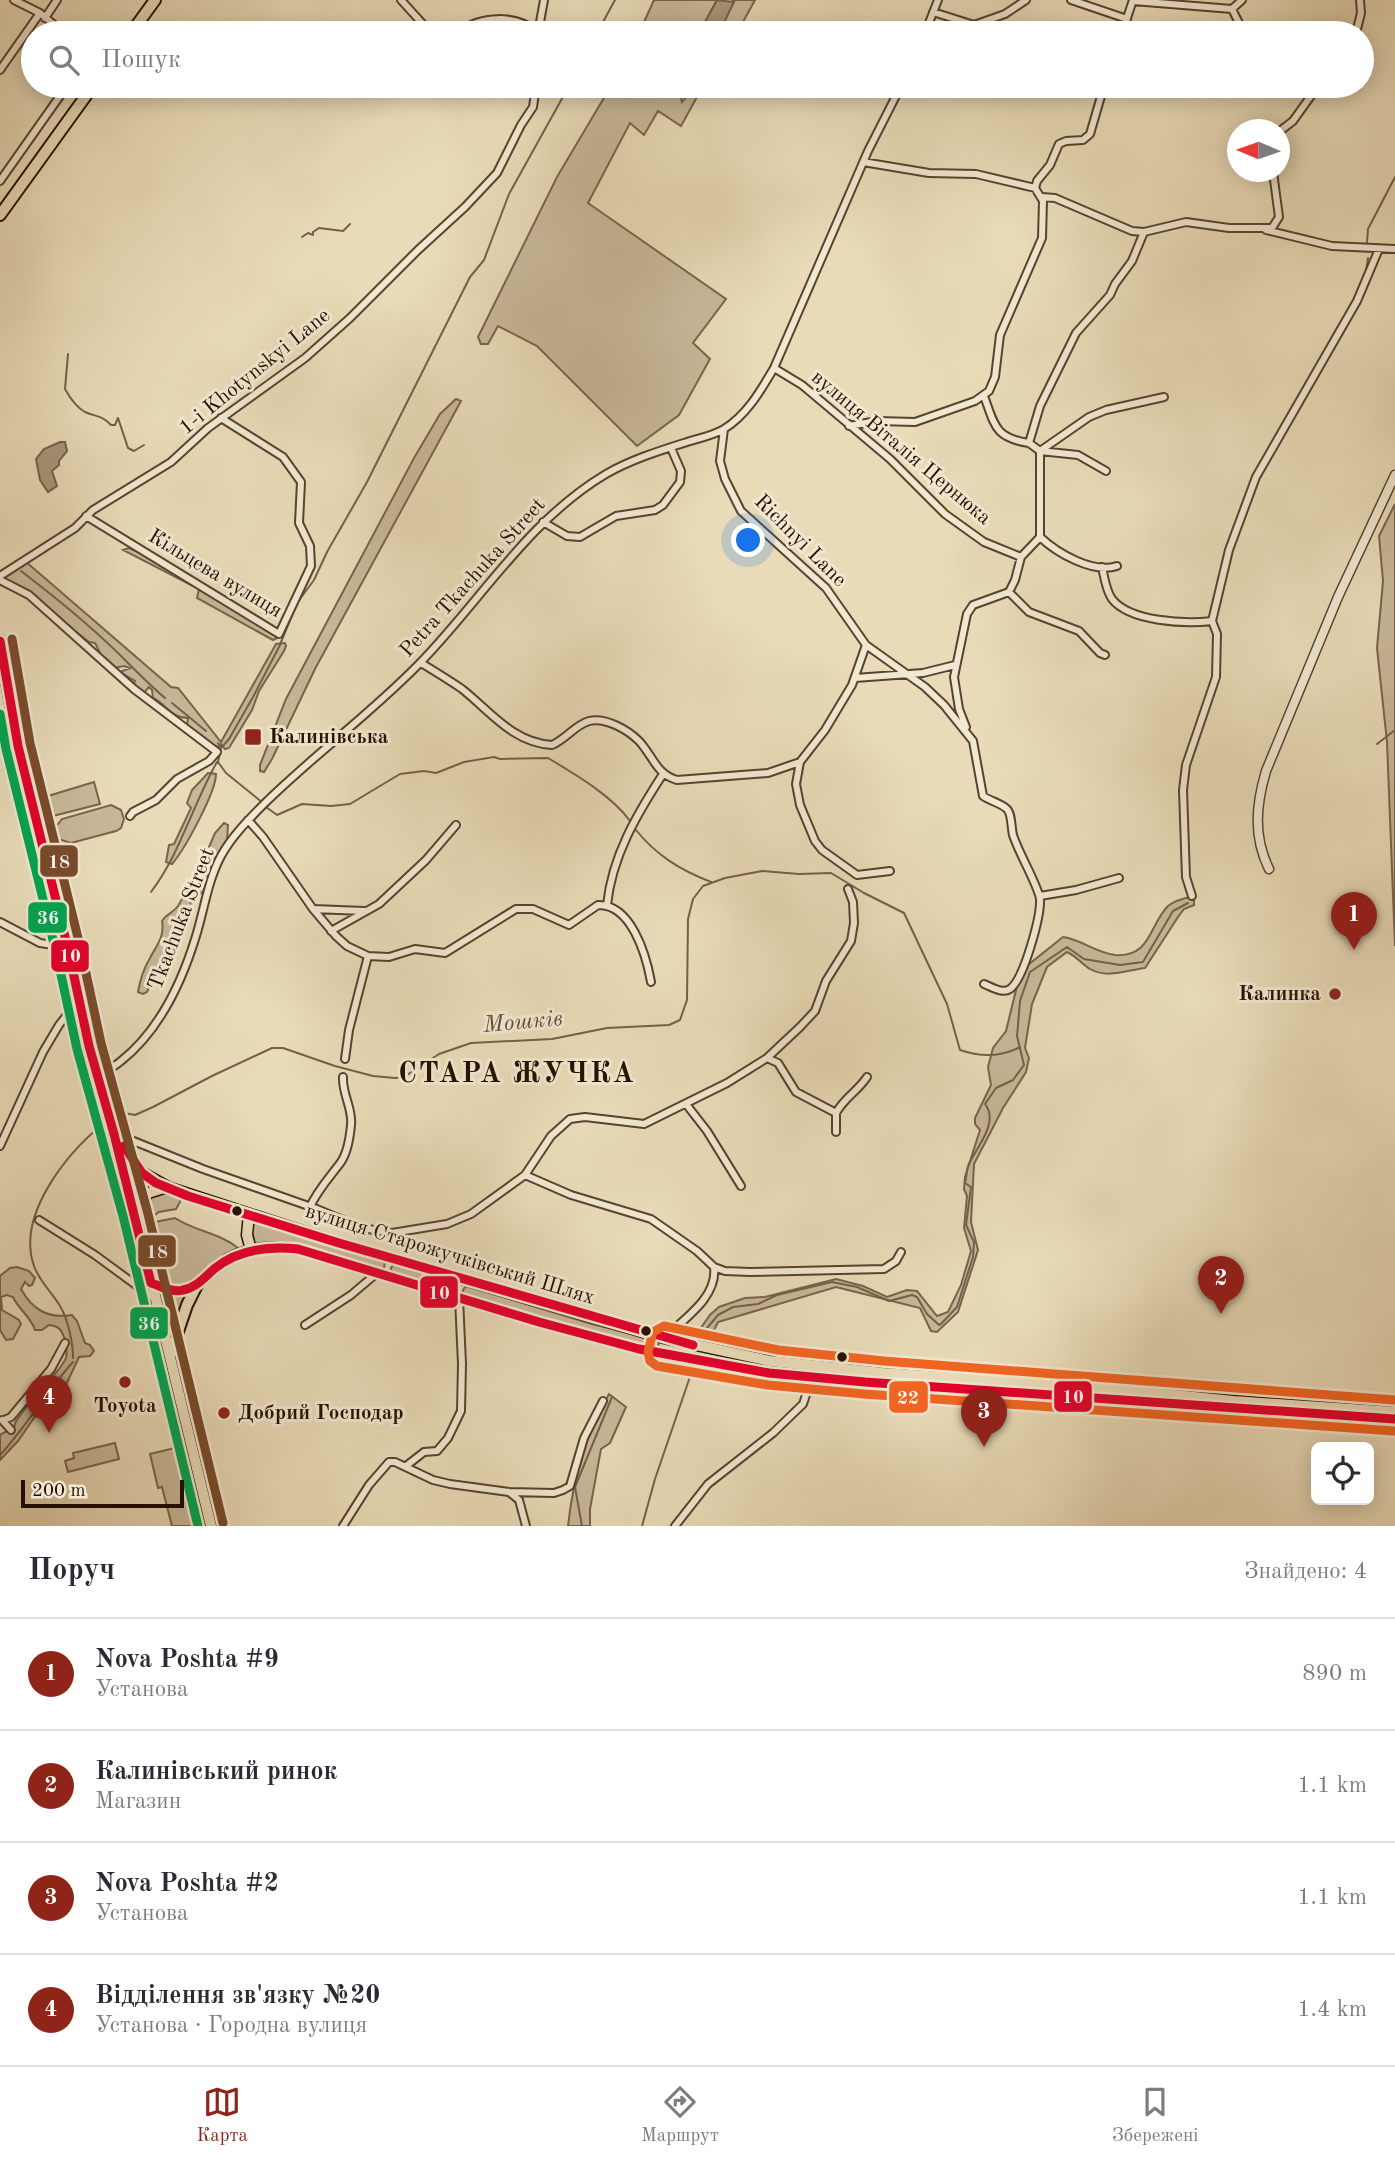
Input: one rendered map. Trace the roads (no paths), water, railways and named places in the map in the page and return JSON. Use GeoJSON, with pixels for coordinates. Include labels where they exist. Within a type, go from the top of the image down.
{"type":"FeatureCollection","features":[{"type":"Feature","properties":{"kind":"highway"},"geometry":{"type":"LineString","coordinates":[[140,21],[155,0]]}},
{"type":"Feature","properties":{"kind":"highway"},"geometry":{"type":"LineString","coordinates":[[0,215],[84,98]]}},
{"type":"Feature","properties":{"kind":"highway"},"geometry":{"type":"LineString","coordinates":[[0,641],[18,746],[89,1046],[135,1213],[211,1526]]}},
{"type":"Feature","properties":{"kind":"highway"},"geometry":{"type":"LineString","coordinates":[[113,1130],[142,1173],[167,1188]]}},
{"type":"Feature","properties":{"kind":"highway"},"geometry":{"type":"LineString","coordinates":[[169,1357],[184,1311],[197,1286]]}},
{"type":"Feature","properties":{"kind":"main road"},"geometry":{"type":"LineString","coordinates":[[135,1213],[148,1193],[167,1188]]}},
{"type":"Feature","properties":{"kind":"main road","name":"вулиця Старожучківський Шлях"},"geometry":{"type":"LineString","coordinates":[[167,1188],[390,1258],[664,1338],[812,1377],[1311,1410],[1395,1412]]}},
{"type":"Feature","properties":{"kind":"main road"},"geometry":{"type":"LineString","coordinates":[[249,1214],[247,1235],[251,1250]]}},
{"type":"Feature","properties":{"kind":"main road","name":"вулиця Старожучківський Шлях"},"geometry":{"type":"LineString","coordinates":[[197,1286],[217,1266],[251,1250],[298,1248],[539,1322],[660,1354],[769,1367],[1115,1389],[1395,1419]]}},
{"type":"Feature","properties":{"kind":"main road"},"geometry":{"type":"LineString","coordinates":[[381,1274],[390,1258]]}},
{"type":"Feature","properties":{"kind":"main road"},"geometry":{"type":"LineString","coordinates":[[459,1298],[463,1279]]}},
{"type":"Feature","properties":{"kind":"main road"},"geometry":{"type":"LineString","coordinates":[[151,1283],[177,1291],[197,1286]]}},
{"type":"Feature","properties":{"kind":"main road"},"geometry":{"type":"LineString","coordinates":[[660,1354],[664,1338]]}},
{"type":"Feature","properties":{"kind":"street"},"geometry":{"type":"LineString","coordinates":[[14,0],[50,21]]}},
{"type":"Feature","properties":{"kind":"street"},"geometry":{"type":"LineString","coordinates":[[38,21],[57,0]]}},
{"type":"Feature","properties":{"kind":"street"},"geometry":{"type":"LineString","coordinates":[[401,0],[420,21]]}},
{"type":"Feature","properties":{"kind":"street"},"geometry":{"type":"LineString","coordinates":[[540,21],[544,0]]}},
{"type":"Feature","properties":{"kind":"street"},"geometry":{"type":"LineString","coordinates":[[930,21],[938,0]]}},
{"type":"Feature","properties":{"kind":"street"},"geometry":{"type":"LineString","coordinates":[[985,21],[1005,14],[1026,0]]}},
{"type":"Feature","properties":{"kind":"street"},"geometry":{"type":"LineString","coordinates":[[1070,0],[1127,19],[1133,0],[1232,9],[1242,0]]}},
{"type":"Feature","properties":{"kind":"street"},"geometry":{"type":"LineString","coordinates":[[1359,21],[1360,0]]}},
{"type":"Feature","properties":{"kind":"street"},"geometry":{"type":"LineString","coordinates":[[1232,9],[1238,21]]}},
{"type":"Feature","properties":{"kind":"street"},"geometry":{"type":"LineString","coordinates":[[933,12],[957,21]]}},
{"type":"Feature","properties":{"kind":"street"},"geometry":{"type":"LineString","coordinates":[[490,21],[514,21]]}},
{"type":"Feature","properties":{"kind":"street"},"geometry":{"type":"LineString","coordinates":[[0,70],[21,43]]}},
{"type":"Feature","properties":{"kind":"street"},"geometry":{"type":"LineString","coordinates":[[0,181],[58,98]]}},
{"type":"Feature","properties":{"kind":"street","name":"1-i Khotynskyi Lane"},"geometry":{"type":"LineString","coordinates":[[0,578],[75,528],[93,510],[171,462],[221,418],[305,358],[350,318],[497,173],[533,107],[534,98]]}},
{"type":"Feature","properties":{"kind":"street","name":"Petra Tkachuka Street"},"geometry":{"type":"LineString","coordinates":[[264,804],[421,663],[521,544],[577,492],[609,472],[724,429],[741,416],[760,394],[774,368],[863,162],[895,98]]}},
{"type":"Feature","properties":{"kind":"street"},"geometry":{"type":"LineString","coordinates":[[1035,188],[1037,181],[1050,165],[1059,144],[1083,140],[1090,134],[1100,98]]}},
{"type":"Feature","properties":{"kind":"street"},"geometry":{"type":"LineString","coordinates":[[1290,123],[1310,98]]}},
{"type":"Feature","properties":{"kind":"street"},"geometry":{"type":"LineString","coordinates":[[849,426],[877,421],[915,422],[984,396],[995,377],[1000,335],[1039,248],[1044,210],[1042,197],[1035,188],[976,174],[929,173],[863,162]]}},
{"type":"Feature","properties":{"kind":"street"},"geometry":{"type":"LineString","coordinates":[[1266,230],[1272,228],[1279,217],[1274,182]]}},
{"type":"Feature","properties":{"kind":"street"},"geometry":{"type":"LineString","coordinates":[[1042,197],[1055,198],[1132,231],[1144,233],[1186,222],[1266,230],[1332,246],[1395,249]]}},
{"type":"Feature","properties":{"kind":"street"},"geometry":{"type":"LineString","coordinates":[[1029,443],[1040,406],[1076,333],[1110,295],[1132,261],[1144,233]]}},
{"type":"Feature","properties":{"kind":"street"},"geometry":{"type":"LineString","coordinates":[[1192,896],[1186,877],[1183,790],[1186,765],[1216,677],[1217,634],[1212,621],[1229,550],[1256,477],[1344,324],[1379,249]]}},
{"type":"Feature","properties":{"kind":"street","name":"вулиця Віталія Цернюка"},"geometry":{"type":"LineString","coordinates":[[774,368],[802,385],[890,459],[944,514],[984,542],[1021,557]]}},
{"type":"Feature","properties":{"kind":"street"},"geometry":{"type":"LineString","coordinates":[[984,396],[1002,435],[1029,443],[1040,451],[1078,455],[1106,471]]}},
{"type":"Feature","properties":{"kind":"street"},"geometry":{"type":"LineString","coordinates":[[1040,451],[1089,417],[1164,397]]}},
{"type":"Feature","properties":{"kind":"street","name":"Кільцева вулиця"},"geometry":{"type":"LineString","coordinates":[[86,516],[279,634],[311,566],[310,547],[299,523],[301,482],[283,457],[221,418]]}},
{"type":"Feature","properties":{"kind":"street","name":"Richnyi Lane"},"geometry":{"type":"LineString","coordinates":[[724,429],[720,461],[728,486],[741,511],[825,588],[866,645],[944,705],[968,733],[977,751],[983,796],[1007,808],[1019,852],[1040,896]]}},
{"type":"Feature","properties":{"kind":"street"},"geometry":{"type":"LineString","coordinates":[[543,522],[573,538],[580,537],[616,516],[655,510],[680,482],[681,471],[671,447]]}},
{"type":"Feature","properties":{"kind":"street"},"geometry":{"type":"LineString","coordinates":[[968,733],[956,694],[955,665],[967,614],[973,605],[1009,592],[1016,580],[1021,557],[1040,537],[1040,451]]}},
{"type":"Feature","properties":{"kind":"street"},"geometry":{"type":"LineString","coordinates":[[1269,869],[1260,847],[1257,826],[1259,799],[1266,771],[1338,597],[1395,475]]}},
{"type":"Feature","properties":{"kind":"street"},"geometry":{"type":"LineString","coordinates":[[1040,537],[1058,551],[1101,567],[1109,569],[1117,566]]}},
{"type":"Feature","properties":{"kind":"street"},"geometry":{"type":"LineString","coordinates":[[1101,567],[1111,598],[1130,613],[1190,624],[1212,621]]}},
{"type":"Feature","properties":{"kind":"street"},"geometry":{"type":"LineString","coordinates":[[0,578],[29,595],[134,689],[217,752],[209,761],[177,779],[163,795],[130,816]]}},
{"type":"Feature","properties":{"kind":"street"},"geometry":{"type":"LineString","coordinates":[[1009,592],[1029,612],[1079,631],[1105,655]]}},
{"type":"Feature","properties":{"kind":"street"},"geometry":{"type":"LineString","coordinates":[[866,645],[855,678],[825,730],[800,762],[796,783],[800,805],[815,841],[822,850],[857,875],[891,871]]}},
{"type":"Feature","properties":{"kind":"street"},"geometry":{"type":"LineString","coordinates":[[421,663],[463,690],[492,717],[533,742],[552,745],[585,722],[601,720],[622,729],[639,741],[663,774],[677,780],[768,773],[800,762]]}},
{"type":"Feature","properties":{"kind":"street"},"geometry":{"type":"LineString","coordinates":[[855,678],[906,675],[942,670],[955,665]]}},
{"type":"Feature","properties":{"kind":"street"},"geometry":{"type":"LineString","coordinates":[[607,905],[612,879],[627,835],[663,774]]}},
{"type":"Feature","properties":{"kind":"street","name":"Tkachuka Street"},"geometry":{"type":"LineString","coordinates":[[99,1076],[121,1061],[165,1009],[181,980],[221,856],[248,820],[264,804]]}},
{"type":"Feature","properties":{"kind":"street"},"geometry":{"type":"LineString","coordinates":[[248,820],[331,931],[347,946],[368,956],[389,957],[415,949],[445,953],[516,909],[533,909],[569,925],[588,910],[598,905],[607,905],[619,911],[626,919],[640,945],[651,982]]}},
{"type":"Feature","properties":{"kind":"street"},"geometry":{"type":"LineString","coordinates":[[331,931],[379,904],[426,860],[456,825]]}},
{"type":"Feature","properties":{"kind":"street"},"geometry":{"type":"LineString","coordinates":[[984,984],[999,990],[1006,990],[1013,985],[1028,957],[1040,896],[1076,890],[1119,878]]}},
{"type":"Feature","properties":{"kind":"street"},"geometry":{"type":"LineString","coordinates":[[113,1130],[203,1169],[310,1207],[351,1225],[392,1233],[447,1224],[471,1214],[525,1175],[551,1136],[570,1119],[585,1117],[644,1124],[768,1058],[815,1011],[826,981],[851,942],[854,912],[848,889]]}},
{"type":"Feature","properties":{"kind":"street"},"geometry":{"type":"LineString","coordinates":[[313,909],[366,911]]}},
{"type":"Feature","properties":{"kind":"street"},"geometry":{"type":"LineString","coordinates":[[0,922],[40,943],[67,947]]}},
{"type":"Feature","properties":{"kind":"street"},"geometry":{"type":"LineString","coordinates":[[345,1059],[349,1030],[368,956]]}},
{"type":"Feature","properties":{"kind":"street"},"geometry":{"type":"LineString","coordinates":[[0,1146],[38,1061],[59,1026],[80,999]]}},
{"type":"Feature","properties":{"kind":"street"},"geometry":{"type":"LineString","coordinates":[[768,1058],[778,1063],[796,1092],[836,1114]]}},
{"type":"Feature","properties":{"kind":"street"},"geometry":{"type":"LineString","coordinates":[[310,1207],[345,1152],[351,1112],[343,1077]]}},
{"type":"Feature","properties":{"kind":"street"},"geometry":{"type":"LineString","coordinates":[[836,1132],[836,1114],[842,1102],[860,1088],[867,1077]]}},
{"type":"Feature","properties":{"kind":"street"},"geometry":{"type":"LineString","coordinates":[[686,1104],[707,1131],[741,1186]]}},
{"type":"Feature","properties":{"kind":"street"},"geometry":{"type":"LineString","coordinates":[[525,1175],[571,1195],[651,1219],[697,1251],[714,1267],[725,1271],[884,1269],[896,1261],[901,1252]]}},
{"type":"Feature","properties":{"kind":"street"},"geometry":{"type":"LineString","coordinates":[[39,1220],[95,1255],[155,1299]]}},
{"type":"Feature","properties":{"kind":"street"},"geometry":{"type":"LineString","coordinates":[[664,1338],[708,1295],[716,1278],[714,1267]]}},
{"type":"Feature","properties":{"kind":"street"},"geometry":{"type":"LineString","coordinates":[[305,1325],[381,1274]]}},
{"type":"Feature","properties":{"kind":"street"},"geometry":{"type":"LineString","coordinates":[[405,1466],[424,1452],[437,1451],[461,1411],[459,1298]]}},
{"type":"Feature","properties":{"kind":"street"},"geometry":{"type":"LineString","coordinates":[[11,1430],[2,1420],[11,1417],[51,1369],[65,1343]]}},
{"type":"Feature","properties":{"kind":"street"},"geometry":{"type":"LineString","coordinates":[[675,1526],[708,1484],[766,1439],[803,1404],[812,1377]]}},
{"type":"Feature","properties":{"kind":"street"},"geometry":{"type":"LineString","coordinates":[[343,1526],[382,1468],[389,1462],[450,1485],[509,1492],[554,1493],[564,1490],[570,1486],[584,1438],[603,1401]]}},
{"type":"Feature","properties":{"kind":"street"},"geometry":{"type":"LineString","coordinates":[[509,1492],[519,1500],[526,1526]]}},
{"type":"Feature","properties":{"kind":"waterway"},"geometry":{"type":"LineString","coordinates":[[604,21],[615,0]]}},
{"type":"Feature","properties":{"kind":"waterway"},"geometry":{"type":"LineString","coordinates":[[221,748],[253,697],[279,647],[297,603],[314,580],[367,482],[470,277],[484,260],[509,194],[562,98]]}},
{"type":"Feature","properties":{"kind":"waterway"},"geometry":{"type":"LineString","coordinates":[[1367,242],[1368,229],[1395,177]]}},
{"type":"Feature","properties":{"kind":"waterway"},"geometry":{"type":"LineString","coordinates":[[302,237],[308,233],[313,235],[319,228],[343,231],[350,224]]}},
{"type":"Feature","properties":{"kind":"waterway"},"geometry":{"type":"LineString","coordinates":[[1366,272],[1368,258]]}},
{"type":"Feature","properties":{"kind":"waterway"},"geometry":{"type":"LineString","coordinates":[[68,354],[65,389],[79,408],[111,425],[115,425],[118,418],[128,448],[134,451],[144,445]]}},
{"type":"Feature","properties":{"kind":"waterway"},"geometry":{"type":"LineString","coordinates":[[21,571],[90,627],[165,698]]}},
{"type":"Feature","properties":{"kind":"waterway"},"geometry":{"type":"LineString","coordinates":[[172,703],[206,731]]}},
{"type":"Feature","properties":{"kind":"waterway"},"geometry":{"type":"LineString","coordinates":[[1377,744],[1395,730]]}},
{"type":"Feature","properties":{"kind":"waterway"},"geometry":{"type":"LineString","coordinates":[[218,743],[221,748],[218,762],[226,773],[263,803]]}},
{"type":"Feature","properties":{"kind":"waterway"},"geometry":{"type":"LineString","coordinates":[[266,807],[277,815],[302,804],[350,804],[400,774],[424,771],[436,773],[464,762],[494,757],[548,758],[603,794],[630,821]]}},
{"type":"Feature","properties":{"kind":"waterway"},"geometry":{"type":"LineString","coordinates":[[151,892],[170,862],[217,762]]}},
{"type":"Feature","properties":{"kind":"waterway"},"geometry":{"type":"LineString","coordinates":[[636,830],[669,861],[711,882]]}},
{"type":"Feature","properties":{"kind":"waterway","name":"Мошків"},"geometry":{"type":"LineString","coordinates":[[112,1119],[124,1113],[135,1115],[272,1048],[283,1048],[373,1076],[395,1078],[404,1077],[439,1054],[471,1043],[552,1039],[607,1028],[669,1025],[680,1020],[687,1000],[688,919],[693,899],[703,886],[725,878],[762,871],[831,873],[904,913],[947,1004],[960,1050],[990,1055],[1020,1047]]}},
{"type":"Feature","properties":{"kind":"waterway"},"geometry":{"type":"LineString","coordinates":[[699,1342],[702,1334],[718,1315],[733,1307],[758,1304],[777,1295],[832,1282],[857,1287],[889,1301],[912,1295],[917,1297],[927,1314],[941,1324],[957,1307],[973,1257],[974,1242],[966,1225],[971,1187],[965,1183],[968,1166],[988,1127],[989,1111],[985,1104],[996,1088],[1013,1080],[1024,1065],[1017,1036],[1020,1001],[1030,972],[1067,947],[1084,959],[1120,965],[1143,962],[1173,911],[1188,903]]}},
{"type":"Feature","properties":{"kind":"waterway","name":"Мошків"},"geometry":{"type":"LineString","coordinates":[[73,1358],[70,1331],[63,1311],[34,1266],[30,1246],[32,1226],[38,1206],[61,1168],[104,1123]]}},
{"type":"Feature","properties":{"kind":"waterway","name":"Мошків"},"geometry":{"type":"LineString","coordinates":[[0,1455],[73,1362]]}},
{"type":"Feature","properties":{"kind":"waterway"},"geometry":{"type":"LineString","coordinates":[[642,1526],[693,1368]]}},
{"type":"Feature","properties":{"kind":"waterway"},"geometry":{"type":"LineString","coordinates":[[582,1526],[575,1487],[612,1397]]}},
{"type":"Feature","properties":{"kind":"place","name":"Калинівська"},"geometry":{"type":"Point","coordinates":[253,737]}},
{"type":"Feature","properties":{"kind":"place","name":"Nova Poshta #9"},"geometry":{"type":"Point","coordinates":[1354,950]}},
{"type":"Feature","properties":{"kind":"place","name":"Калинка"},"geometry":{"type":"Point","coordinates":[1335,994]}},
{"type":"Feature","properties":{"kind":"place","name":"Калинівський ринок"},"geometry":{"type":"Point","coordinates":[1221,1314]}},
{"type":"Feature","properties":{"kind":"place","name":"Toyota"},"geometry":{"type":"Point","coordinates":[125,1382]}},
{"type":"Feature","properties":{"kind":"place","name":"Добрий Господар"},"geometry":{"type":"Point","coordinates":[224,1413]}},
{"type":"Feature","properties":{"kind":"place","name":"Відділення зв'язку №20"},"geometry":{"type":"Point","coordinates":[49,1433]}},
{"type":"Feature","properties":{"kind":"place","name":"Nova Poshta #2"},"geometry":{"type":"Point","coordinates":[984,1447]}},
{"type":"Feature","properties":{"kind":"district","name":"СТАРА ЖУЧКА"},"geometry":{"type":"Point","coordinates":[517,1075]}}]}
